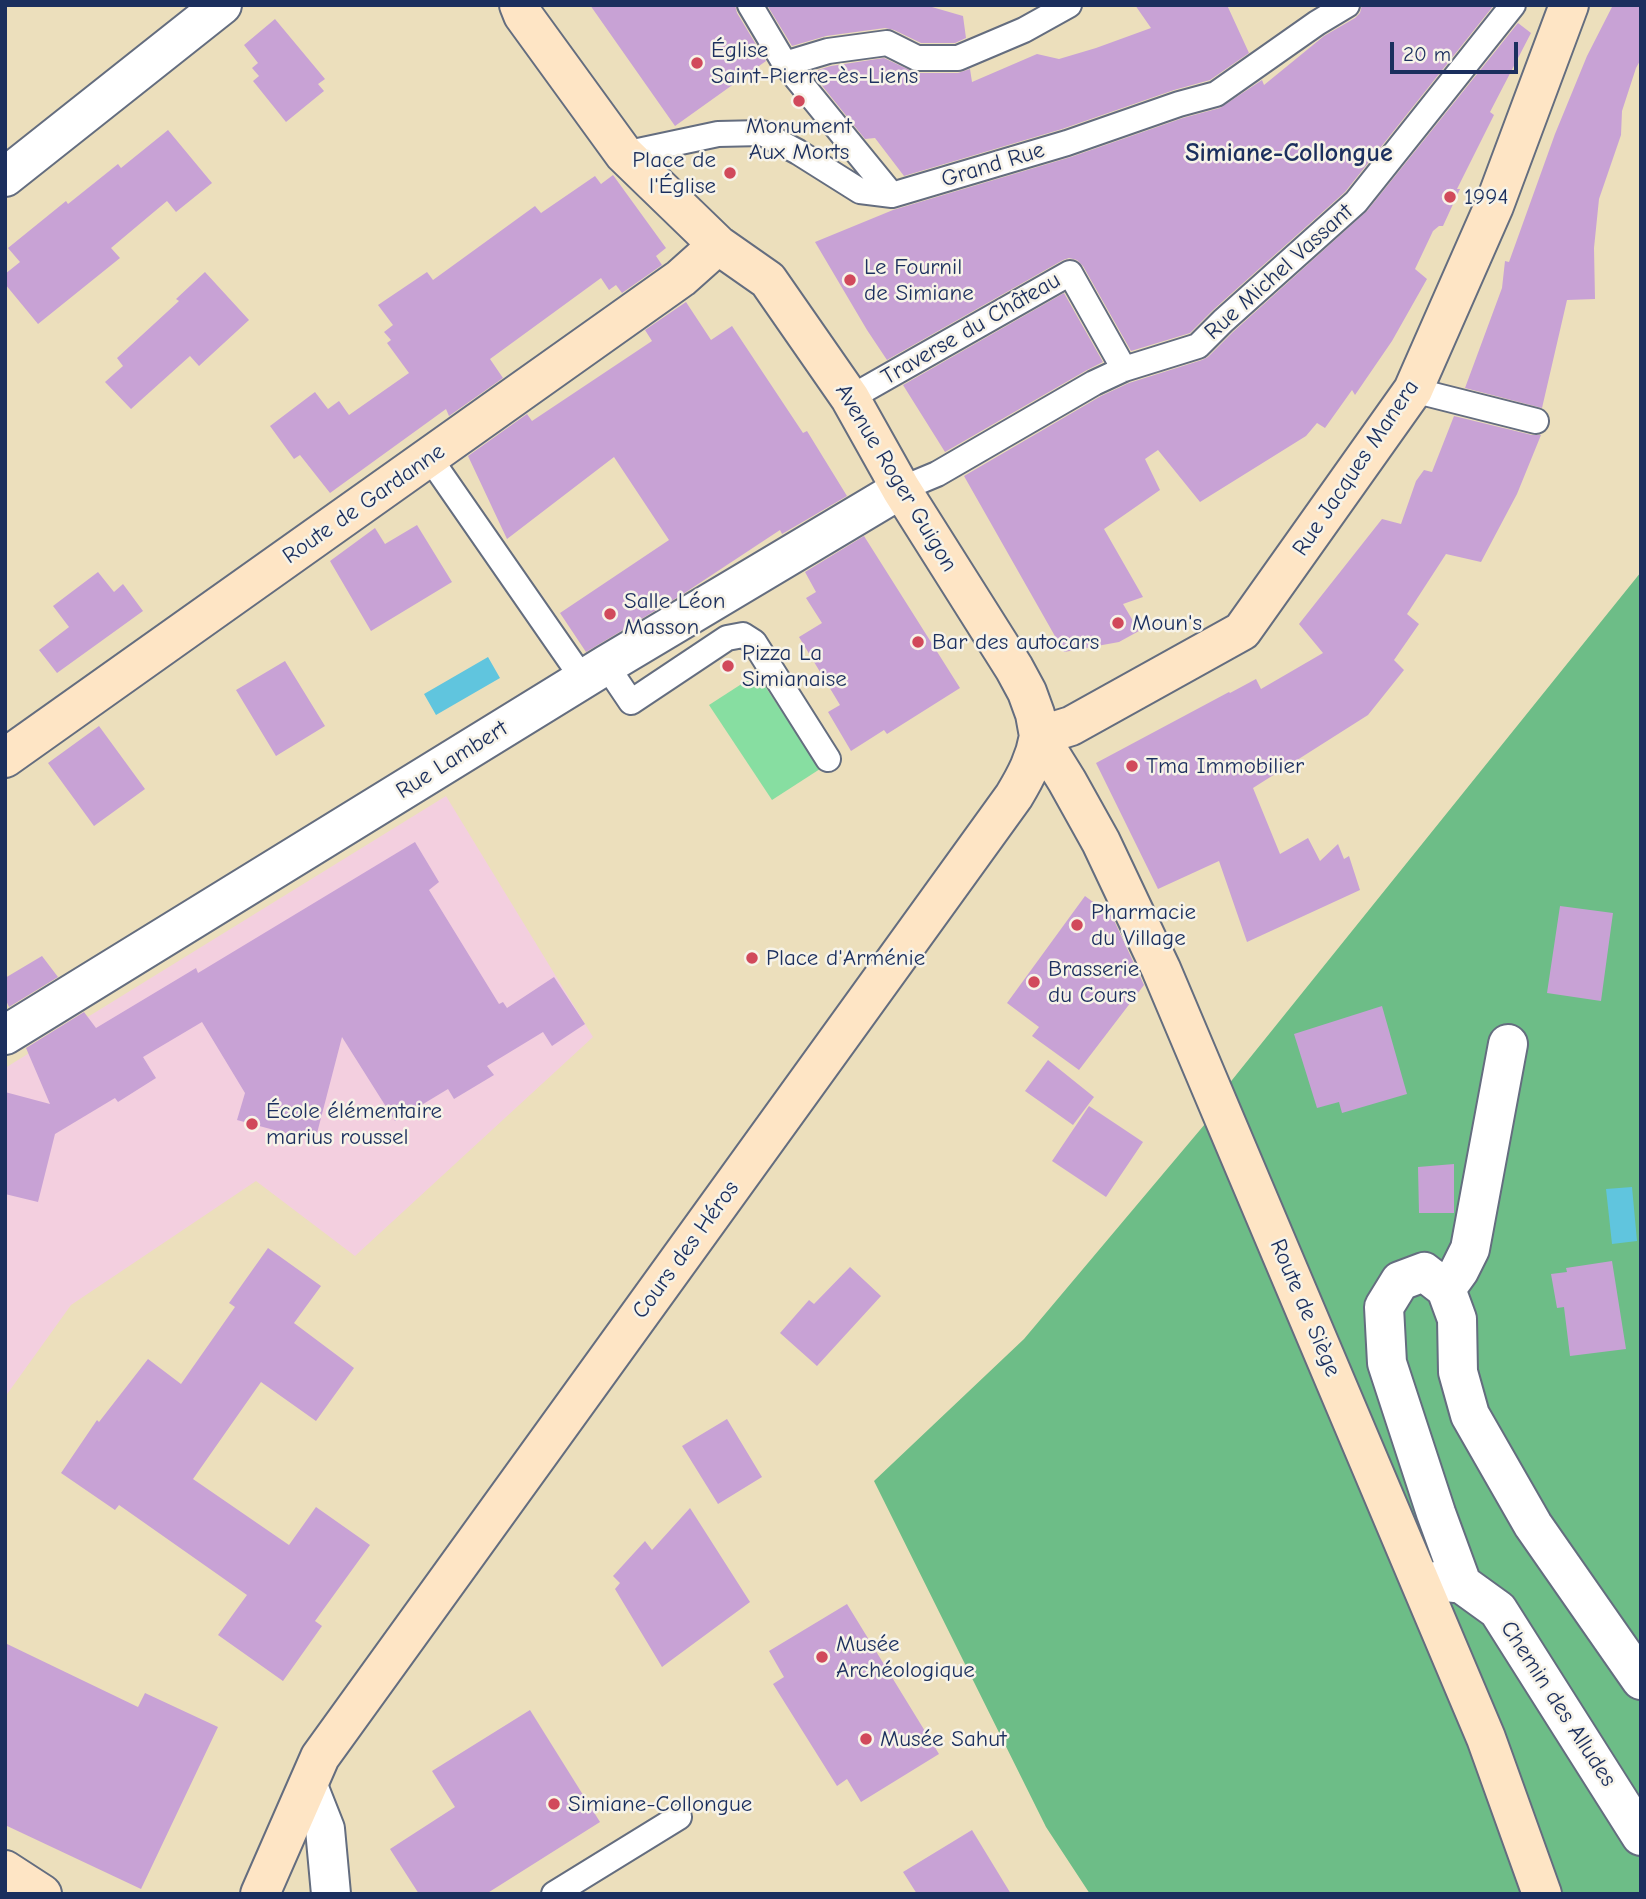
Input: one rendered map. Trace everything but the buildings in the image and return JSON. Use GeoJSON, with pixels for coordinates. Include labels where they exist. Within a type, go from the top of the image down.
{"type":"FeatureCollection","features":[{"type":"Feature","properties":{"kind":"main road","name":"Avenue Roger Guigon"},"geometry":{"type":"LineString","coordinates":[[519,5],[523,15],[624,153],[718,245],[768,280],[849,398],[901,489],[1014,668],[1027,692],[1039,736]]}},
{"type":"Feature","properties":{"kind":"main road","name":"Rue Jacques Manera"},"geometry":{"type":"LineString","coordinates":[[1039,736],[1071,726],[1242,631],[1413,390],[1494,206],[1569,5]]}},
{"type":"Feature","properties":{"kind":"main road","name":"Route de Gardanne"},"geometry":{"type":"LineString","coordinates":[[5,758],[681,278],[718,245]]}},
{"type":"Feature","properties":{"kind":"main road","name":"Route de Siège"},"geometry":{"type":"LineString","coordinates":[[1039,736],[1101,842],[1161,969],[1421,1580],[1486,1738],[1542,1894]]}},
{"type":"Feature","properties":{"kind":"main road","name":"Cours des Héros"},"geometry":{"type":"LineString","coordinates":[[260,1894],[314,1771],[1014,796],[1035,756],[1039,736]]}},
{"type":"Feature","properties":{"kind":"main road"},"geometry":{"type":"LineString","coordinates":[[5,1870],[42,1894]]}},
{"type":"Feature","properties":{"kind":"street"},"geometry":{"type":"LineString","coordinates":[[5,177],[222,5]]}},
{"type":"Feature","properties":{"kind":"street","name":"Rue Lambert"},"geometry":{"type":"LineString","coordinates":[[5,1035],[595,672],[901,489]]}},
{"type":"Feature","properties":{"kind":"street"},"geometry":{"type":"LineString","coordinates":[[1446,1289],[1470,1249],[1507,1044]]}},
{"type":"Feature","properties":{"kind":"street"},"geometry":{"type":"LineString","coordinates":[[1421,1580],[1462,1584],[1387,1363],[1384,1307],[1400,1281],[1424,1272],[1446,1289],[1457,1319],[1458,1373],[1470,1415],[1533,1525],[1641,1680]]}},
{"type":"Feature","properties":{"kind":"street","name":"Chemin des Alludes"},"geometry":{"type":"LineString","coordinates":[[1462,1584],[1498,1610],[1641,1836]]}},
{"type":"Feature","properties":{"kind":"street"},"geometry":{"type":"LineString","coordinates":[[314,1771],[326,1829],[331,1894]]}},
{"type":"Feature","properties":{"kind":"lane"},"geometry":{"type":"LineString","coordinates":[[750,5],[785,64],[892,195]]}},
{"type":"Feature","properties":{"kind":"lane"},"geometry":{"type":"LineString","coordinates":[[785,64],[828,51],[887,43],[917,58],[958,58],[1024,30],[1069,5]]}},
{"type":"Feature","properties":{"kind":"lane","name":"Grand Rue"},"geometry":{"type":"LineString","coordinates":[[624,153],[718,134],[762,132],[860,191],[892,195],[1216,94],[1347,5]]}},
{"type":"Feature","properties":{"kind":"lane","name":"Rue Michel Vassant"},"geometry":{"type":"LineString","coordinates":[[901,489],[937,474],[1094,383],[1124,369],[1198,346],[1356,202],[1513,5]]}},
{"type":"Feature","properties":{"kind":"lane","name":"Traverse du Château"},"geometry":{"type":"LineString","coordinates":[[849,398],[1070,273],[1124,369]]}},
{"type":"Feature","properties":{"kind":"lane"},"geometry":{"type":"LineString","coordinates":[[1413,390],[1536,421]]}},
{"type":"Feature","properties":{"kind":"lane"},"geometry":{"type":"LineString","coordinates":[[429,457],[595,672],[631,702],[727,638],[743,635],[754,642],[828,759]]}},
{"type":"Feature","properties":{"kind":"lane"},"geometry":{"type":"LineString","coordinates":[[554,1894],[679,1817]]}},
{"type":"Feature","properties":{"kind":"shaded area","name":"École élémentaire marius roussel"},"geometry":{"type":"Polygon","coordinates":[[[446,796],[593,1037],[355,1256],[256,1181],[71,1305],[5,1397],[5,1068],[446,796]]]}},
{"type":"Feature","properties":{"kind":"green space"},"geometry":{"type":"Polygon","coordinates":[[[1641,572],[1641,1894],[1535,1894],[1228,1085],[1641,572]]]}},
{"type":"Feature","properties":{"kind":"green space"},"geometry":{"type":"Polygon","coordinates":[[[757,674],[820,769],[772,800],[709,705],[757,674]]]}},
{"type":"Feature","properties":{"kind":"green space"},"geometry":{"type":"Polygon","coordinates":[[[1205,1124],[1345,1431],[1449,1682],[1522,1894],[1090,1894],[1046,1827],[874,1481],[1024,1339],[1205,1124]]]}},
{"type":"Feature","properties":{"kind":"water"},"geometry":{"type":"Polygon","coordinates":[[[488,657],[500,678],[436,715],[424,694],[488,657]]]}},
{"type":"Feature","properties":{"kind":"water"},"geometry":{"type":"Polygon","coordinates":[[[1632,1187],[1637,1241],[1612,1244],[1606,1189],[1632,1187]]]}},
{"type":"Feature","properties":{"kind":"place","name":"Église Saint-Pierre-ès-Liens"},"geometry":{"type":"Point","coordinates":[697,63]}},
{"type":"Feature","properties":{"kind":"place","name":"Monument Aux Morts"},"geometry":{"type":"Point","coordinates":[799,101]}},
{"type":"Feature","properties":{"kind":"place","name":"Place de l'Église"},"geometry":{"type":"Point","coordinates":[730,173]}},
{"type":"Feature","properties":{"kind":"place","name":"1994"},"geometry":{"type":"Point","coordinates":[1450,197]}},
{"type":"Feature","properties":{"kind":"place","name":"Le Fournil de Simiane"},"geometry":{"type":"Point","coordinates":[850,280]}},
{"type":"Feature","properties":{"kind":"place","name":"Salle Léon Masson"},"geometry":{"type":"Point","coordinates":[610,614]}},
{"type":"Feature","properties":{"kind":"place","name":"Moun's"},"geometry":{"type":"Point","coordinates":[1118,623]}},
{"type":"Feature","properties":{"kind":"place","name":"Bar des autocars"},"geometry":{"type":"Point","coordinates":[918,642]}},
{"type":"Feature","properties":{"kind":"place","name":"Pizza La Simianaise"},"geometry":{"type":"Point","coordinates":[728,666]}},
{"type":"Feature","properties":{"kind":"place","name":"Tma Immobilier"},"geometry":{"type":"Point","coordinates":[1132,766]}},
{"type":"Feature","properties":{"kind":"place","name":"Pharmacie du Village"},"geometry":{"type":"Point","coordinates":[1077,925]}},
{"type":"Feature","properties":{"kind":"place","name":"Place d'Arménie"},"geometry":{"type":"Point","coordinates":[752,958]}},
{"type":"Feature","properties":{"kind":"place","name":"Brasserie du Cours"},"geometry":{"type":"Point","coordinates":[1034,982]}},
{"type":"Feature","properties":{"kind":"place","name":"École élémentaire marius roussel"},"geometry":{"type":"Point","coordinates":[252,1124]}},
{"type":"Feature","properties":{"kind":"place","name":"Musée Archéologique"},"geometry":{"type":"Point","coordinates":[822,1657]}},
{"type":"Feature","properties":{"kind":"place","name":"Musée Sahut"},"geometry":{"type":"Point","coordinates":[866,1739]}},
{"type":"Feature","properties":{"kind":"place","name":"Simiane-Collongue"},"geometry":{"type":"Point","coordinates":[554,1804]}},
{"type":"Feature","properties":{"kind":"district","name":"Simiane-Collongue"},"geometry":{"type":"Point","coordinates":[1289,154]}}]}
